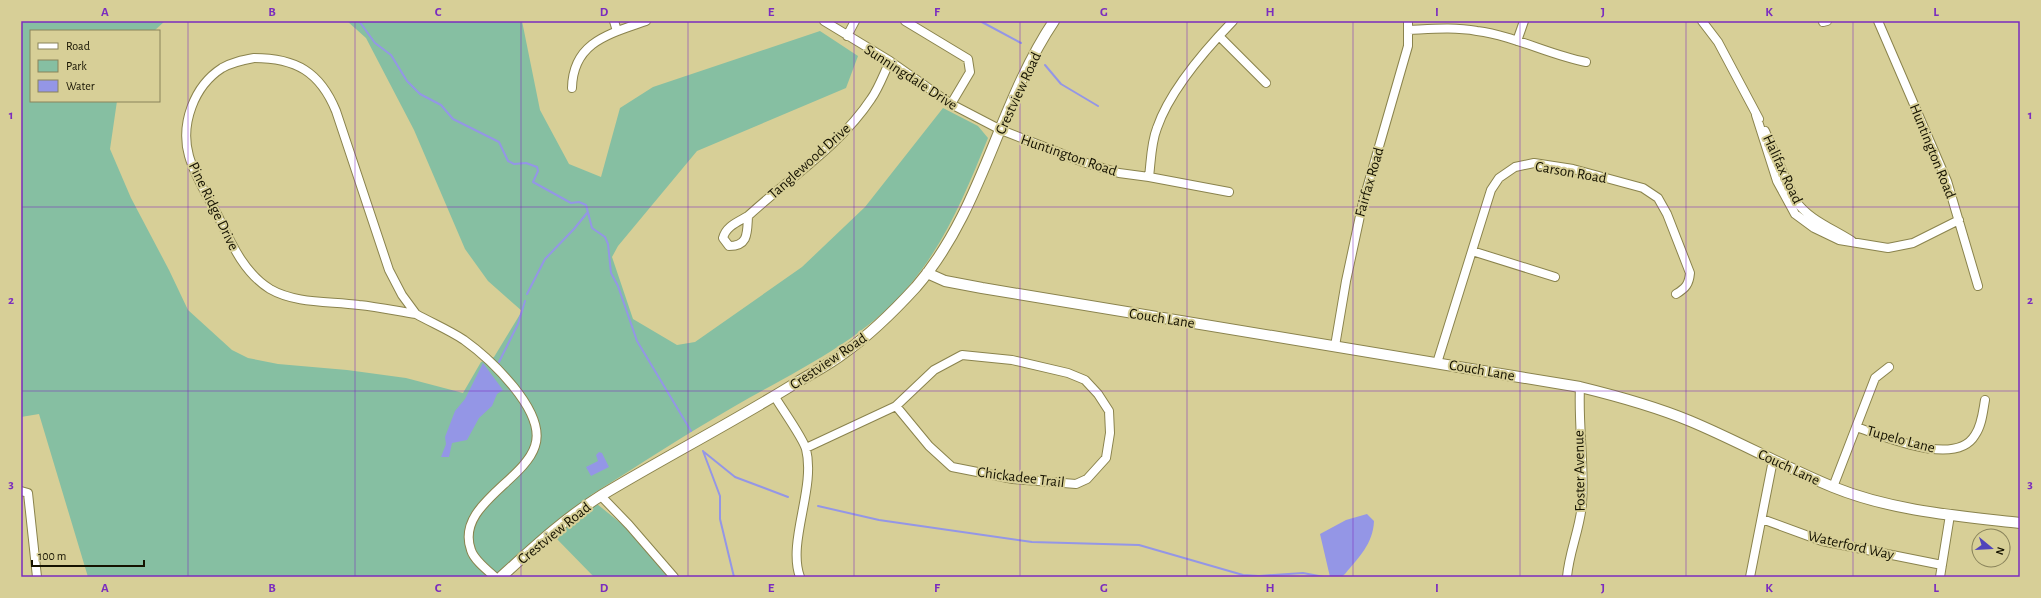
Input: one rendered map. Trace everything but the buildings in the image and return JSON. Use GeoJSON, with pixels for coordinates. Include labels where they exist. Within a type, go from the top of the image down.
{"type":"FeatureCollection","features":[{"type":"Feature","properties":{"kind":"street"},"geometry":{"type":"LineString","coordinates":[[614,21],[618,31]]}},
{"type":"Feature","properties":{"kind":"street"},"geometry":{"type":"LineString","coordinates":[[572,88],[575,65],[582,52],[594,43],[618,31],[646,21]]}},
{"type":"Feature","properties":{"kind":"street","name":"Sunningdale Drive"},"geometry":{"type":"LineString","coordinates":[[824,21],[890,61],[951,104],[1001,130]]}},
{"type":"Feature","properties":{"kind":"street"},"geometry":{"type":"LineString","coordinates":[[847,36],[855,21]]}},
{"type":"Feature","properties":{"kind":"street"},"geometry":{"type":"LineString","coordinates":[[905,21],[968,59],[970,72],[951,104]]}},
{"type":"Feature","properties":{"kind":"street","name":"Crestview Road"},"geometry":{"type":"LineString","coordinates":[[501,577],[547,536],[601,496],[774,397],[844,353],[885,320],[939,258],[965,212],[1022,80],[1054,21]]}},
{"type":"Feature","properties":{"kind":"street"},"geometry":{"type":"LineString","coordinates":[[1149,177],[1156,130],[1162,115],[1179,86],[1233,21]]}},
{"type":"Feature","properties":{"kind":"street","name":"Fairfax Road"},"geometry":{"type":"LineString","coordinates":[[1335,346],[1354,236],[1408,46],[1408,21]]}},
{"type":"Feature","properties":{"kind":"street"},"geometry":{"type":"LineString","coordinates":[[1517,41],[1524,21]]}},
{"type":"Feature","properties":{"kind":"street","name":"Halifax Road"},"geometry":{"type":"LineString","coordinates":[[1702,21],[1718,42],[1756,115],[1777,181],[1795,214],[1814,228],[1832,237],[1854,243],[1888,248],[1913,243],[1959,220]]}},
{"type":"Feature","properties":{"kind":"street","name":"Huntington Road"},"geometry":{"type":"LineString","coordinates":[[1878,21],[1947,181],[1959,220],[1972,273],[1978,286]]}},
{"type":"Feature","properties":{"kind":"street"},"geometry":{"type":"LineString","coordinates":[[1409,30],[1443,28],[1477,31],[1536,46],[1557,55],[1586,62]]}},
{"type":"Feature","properties":{"kind":"street"},"geometry":{"type":"LineString","coordinates":[[1219,36],[1266,83]]}},
{"type":"Feature","properties":{"kind":"street","name":"Pine Ridge Drive"},"geometry":{"type":"LineString","coordinates":[[416,314],[402,295],[389,270],[336,111],[330,96],[321,83],[298,66],[275,59],[254,58],[242,60],[222,68],[206,83],[196,97],[189,117],[187,145],[194,169],[234,249],[257,280],[270,289],[283,295],[309,300],[381,307],[416,314],[462,339],[483,355],[515,389],[527,407],[534,422],[537,439],[533,452],[479,509],[470,530],[469,540],[471,551],[495,577]]}},
{"type":"Feature","properties":{"kind":"street","name":"Tanglewood Drive"},"geometry":{"type":"LineString","coordinates":[[748,216],[827,148],[850,125],[872,99],[890,61]]}},
{"type":"Feature","properties":{"kind":"street","name":"Huntington Road"},"geometry":{"type":"LineString","coordinates":[[1001,130],[1083,162],[1119,173],[1229,192]]}},
{"type":"Feature","properties":{"kind":"street","name":"Carson Road"},"geometry":{"type":"LineString","coordinates":[[1438,363],[1491,190],[1499,178],[1515,168],[1534,163],[1573,169],[1643,188],[1658,198],[1667,214],[1690,273],[1690,280],[1685,289],[1676,294]]}},
{"type":"Feature","properties":{"kind":"street"},"geometry":{"type":"LineString","coordinates":[[1472,251],[1556,277]]}},
{"type":"Feature","properties":{"kind":"street","name":"Couch Lane"},"geometry":{"type":"LineString","coordinates":[[927,273],[945,281],[982,288],[1580,387],[1632,400],[1690,421],[1833,487],[1910,508],[1950,515],[2020,523]]}},
{"type":"Feature","properties":{"kind":"street","name":"Chickadee Trail"},"geometry":{"type":"LineString","coordinates":[[806,448],[896,406],[934,370],[962,355],[1012,360],[1068,373],[1085,380],[1098,394],[1109,411],[1110,433],[1106,458],[1087,479],[1076,484],[1013,479],[952,467],[929,446],[896,406]]}},
{"type":"Feature","properties":{"kind":"street"},"geometry":{"type":"LineString","coordinates":[[1833,487],[1875,378],[1889,367]]}},
{"type":"Feature","properties":{"kind":"street","name":"Foster Avenue"},"geometry":{"type":"LineString","coordinates":[[1567,577],[1569,559],[1580,519],[1582,503],[1578,415],[1580,387]]}},
{"type":"Feature","properties":{"kind":"street"},"geometry":{"type":"LineString","coordinates":[[774,397],[806,448],[809,468],[797,558],[800,577]]}},
{"type":"Feature","properties":{"kind":"street","name":"Tupelo Lane"},"geometry":{"type":"LineString","coordinates":[[1856,427],[1920,447],[1948,450],[1962,447],[1975,437],[1980,424],[1985,400]]}},
{"type":"Feature","properties":{"kind":"street"},"geometry":{"type":"LineString","coordinates":[[1750,577],[1773,460]]}},
{"type":"Feature","properties":{"kind":"street"},"geometry":{"type":"LineString","coordinates":[[21,491],[28,493],[37,577]]}},
{"type":"Feature","properties":{"kind":"street"},"geometry":{"type":"LineString","coordinates":[[601,496],[629,525],[674,577]]}},
{"type":"Feature","properties":{"kind":"street"},"geometry":{"type":"LineString","coordinates":[[1940,577],[1950,515]]}},
{"type":"Feature","properties":{"kind":"street","name":"Waterford Way"},"geometry":{"type":"LineString","coordinates":[[1762,519],[1822,541],[1942,565]]}},
{"type":"Feature","properties":{"kind":"green space"},"geometry":{"type":"Polygon","coordinates":[[[21,21],[165,21],[155,30],[30,30],[30,102],[117,102],[110,149],[131,198],[169,270],[188,310],[232,350],[248,358],[278,364],[347,370],[406,378],[463,393],[481,362],[494,357],[522,311],[488,281],[465,249],[414,130],[366,38],[347,21],[522,21],[540,110],[569,164],[601,177],[620,108],[653,87],[820,31],[858,56],[846,88],[697,151],[618,246],[612,257],[633,319],[677,345],[695,342],[802,267],[865,207],[943,108],[978,126],[988,138],[972,178],[944,234],[921,270],[908,287],[890,306],[871,323],[827,354],[717,417],[591,495],[597,504],[623,525],[670,577],[594,577],[554,536],[509,577],[88,577],[39,414],[21,417],[21,21]]]}},
{"type":"Feature","properties":{"kind":"water"},"geometry":{"type":"Polygon","coordinates":[[[483,363],[503,390],[497,394],[492,406],[479,418],[467,440],[452,443],[449,457],[441,457],[446,444],[445,437],[455,411],[465,399],[483,363]]]}},
{"type":"Feature","properties":{"kind":"water"},"geometry":{"type":"Polygon","coordinates":[[[599,452],[602,453],[609,467],[591,476],[586,467],[598,461],[596,455],[599,452]]]}},
{"type":"Feature","properties":{"kind":"water"},"geometry":{"type":"Polygon","coordinates":[[[1367,514],[1374,521],[1371,537],[1364,550],[1345,574],[1341,577],[1330,577],[1320,534],[1346,520],[1367,514]]]}},
{"type":"Feature","properties":{"kind":"waterway"},"geometry":{"type":"LineString","coordinates":[[359,21],[375,43],[391,55],[407,81],[420,94],[441,105],[453,119],[499,142],[508,161],[514,164],[526,163],[537,167],[538,171],[533,182],[571,203],[579,202],[586,205],[592,228],[605,237],[608,244],[611,273],[618,286],[637,341],[691,431]]}},
{"type":"Feature","properties":{"kind":"waterway"},"geometry":{"type":"LineString","coordinates":[[980,21],[1021,43]]}},
{"type":"Feature","properties":{"kind":"waterway"},"geometry":{"type":"LineString","coordinates":[[1045,65],[1061,84],[1098,106]]}},
{"type":"Feature","properties":{"kind":"waterway"},"geometry":{"type":"LineString","coordinates":[[527,294],[545,259],[587,213]]}},
{"type":"Feature","properties":{"kind":"waterway"},"geometry":{"type":"LineString","coordinates":[[499,362],[518,324],[525,301]]}},
{"type":"Feature","properties":{"kind":"waterway"},"geometry":{"type":"LineString","coordinates":[[703,451],[720,496],[720,519],[734,577]]}},
{"type":"Feature","properties":{"kind":"waterway"},"geometry":{"type":"LineString","coordinates":[[704,452],[735,477],[788,497]]}},
{"type":"Feature","properties":{"kind":"waterway"},"geometry":{"type":"LineString","coordinates":[[818,506],[879,520],[1032,542],[1139,545],[1243,575],[1259,576],[1303,573],[1324,577]]}}]}
